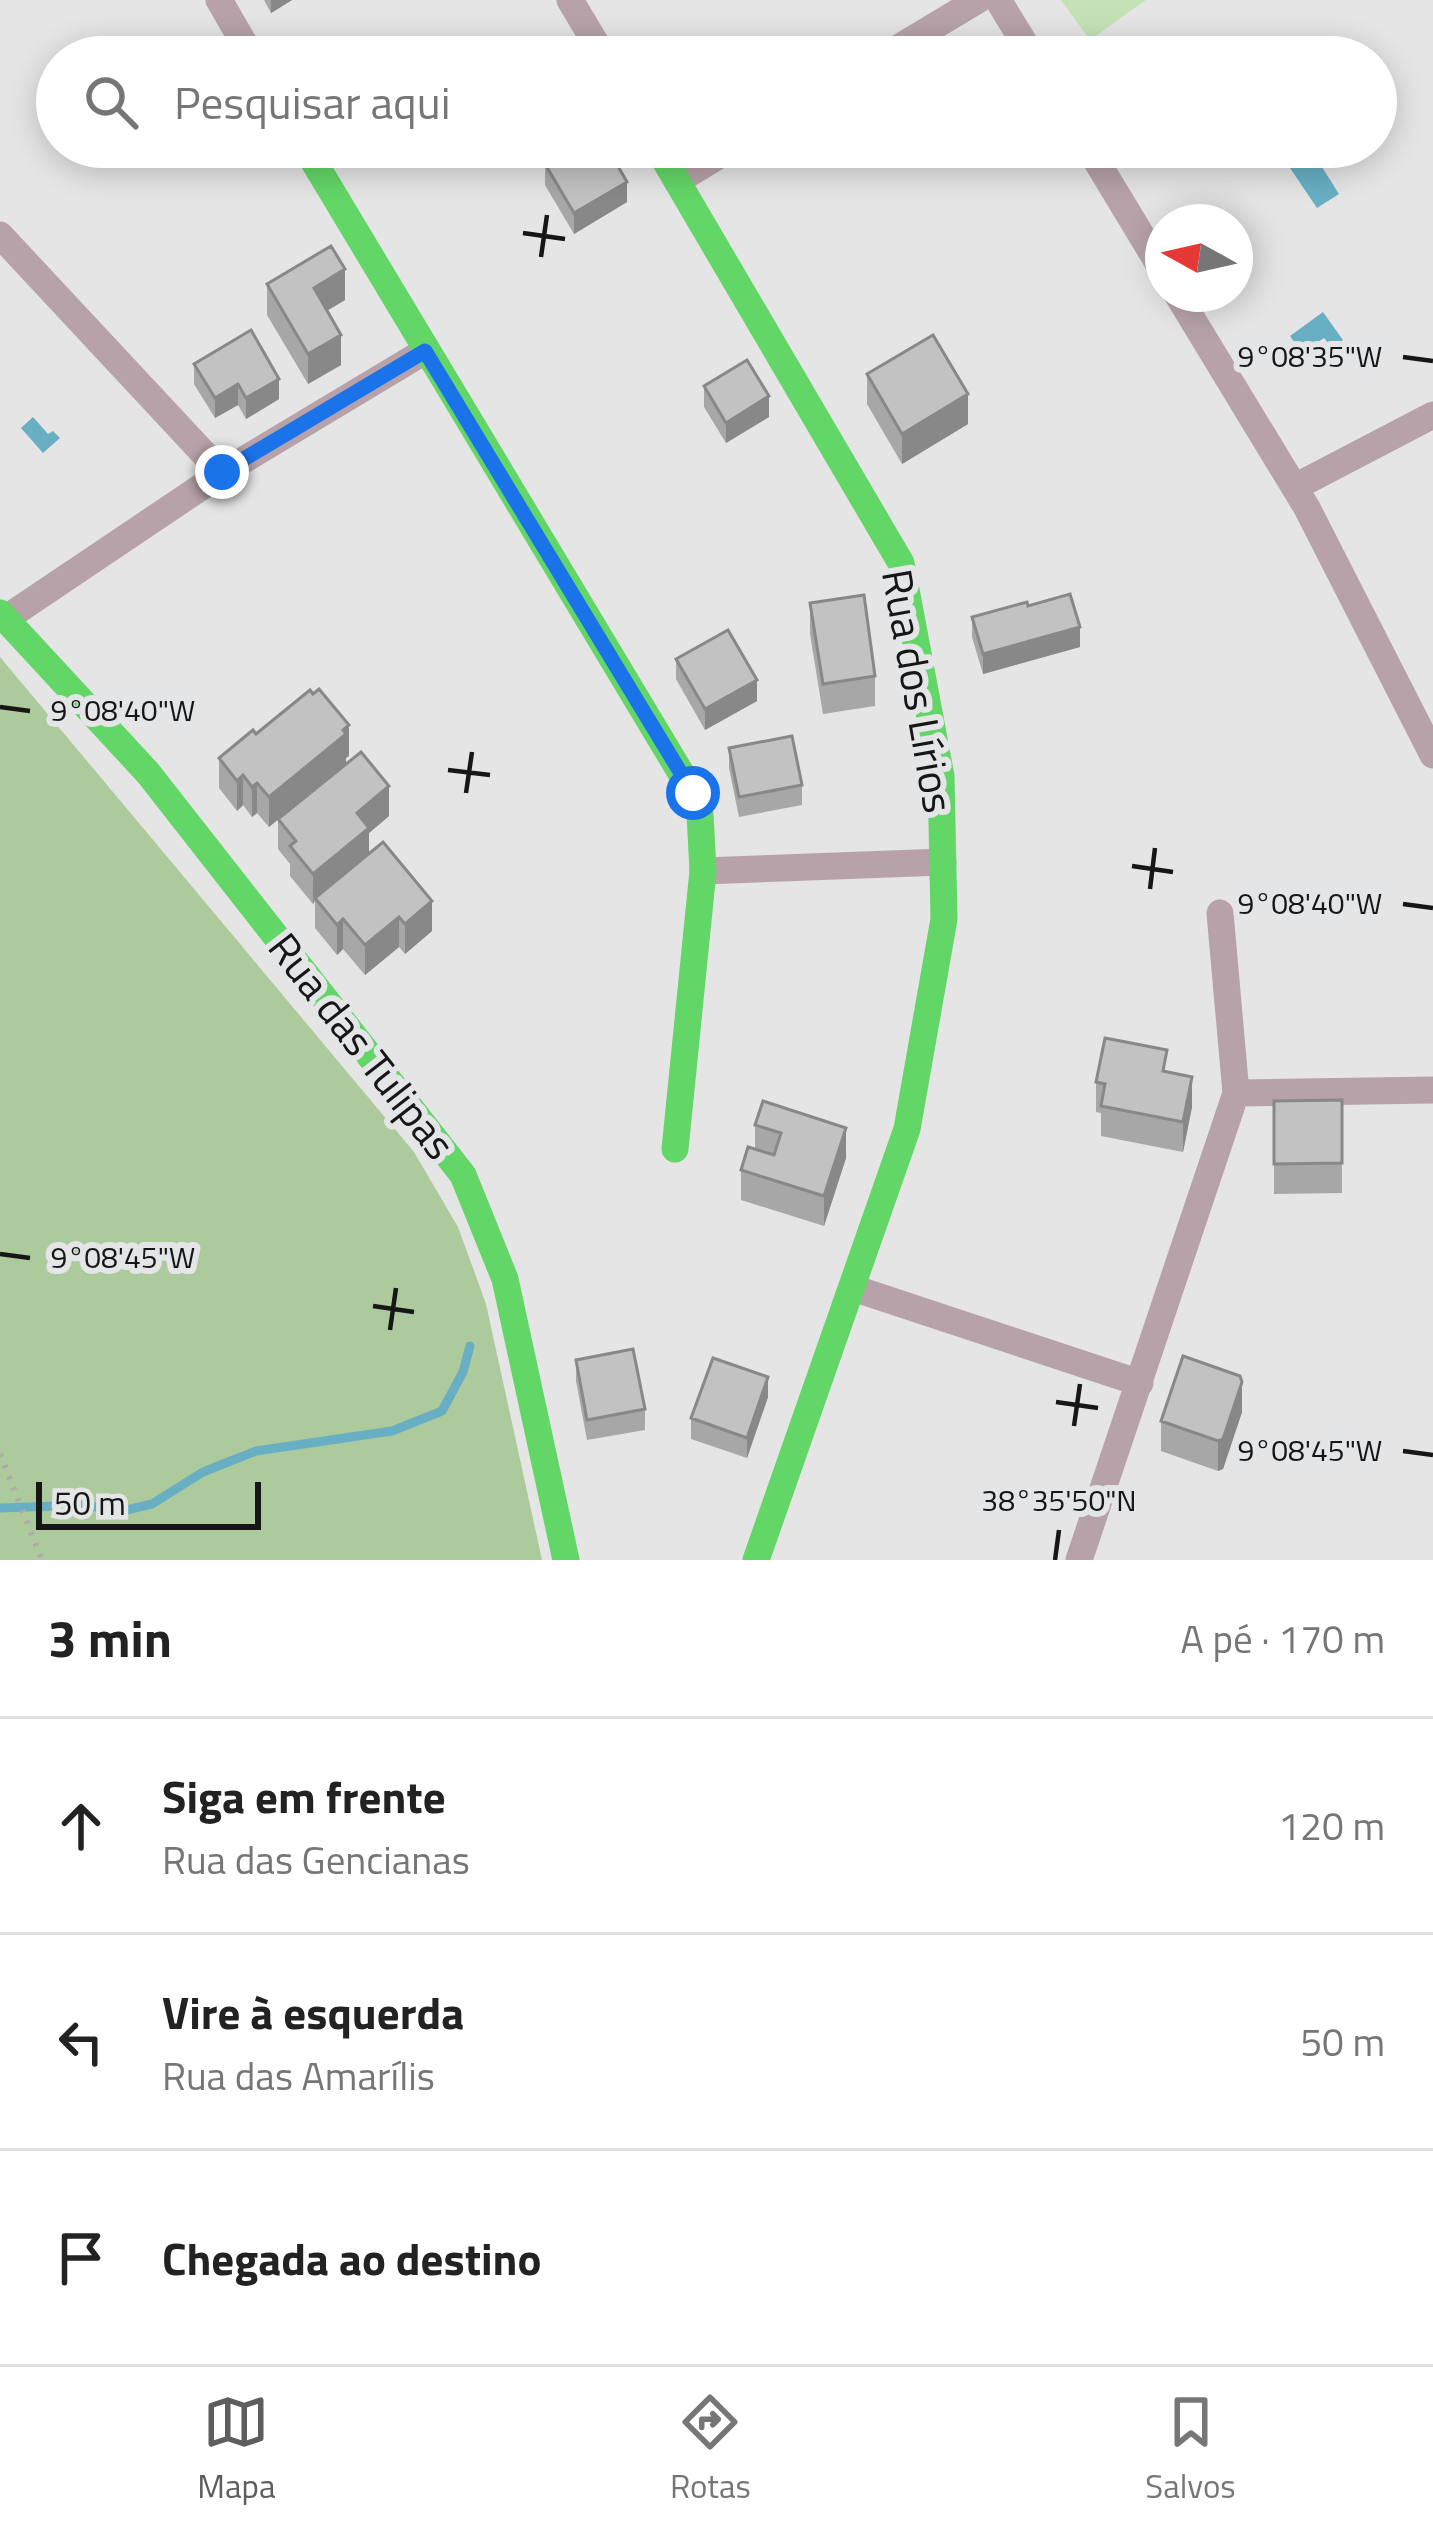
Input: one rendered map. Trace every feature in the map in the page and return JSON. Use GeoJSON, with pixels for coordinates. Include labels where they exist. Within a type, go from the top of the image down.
{"type":"FeatureCollection","features":[{"type":"Feature","properties":{"kind":"street"},"geometry":{"type":"LineString","coordinates":[[218,0],[239,36]]}},
{"type":"Feature","properties":{"kind":"street"},"geometry":{"type":"LineString","coordinates":[[570,0],[591,36]]}},
{"type":"Feature","properties":{"kind":"street"},"geometry":{"type":"LineString","coordinates":[[918,36],[978,0]]}},
{"type":"Feature","properties":{"kind":"street"},"geometry":{"type":"LineString","coordinates":[[998,0],[1020,36]]}},
{"type":"Feature","properties":{"kind":"street"},"geometry":{"type":"LineString","coordinates":[[317,168],[693,793],[700,814],[704,871],[675,1149]]}},
{"type":"Feature","properties":{"kind":"street","name":"Rua dos Lírios"},"geometry":{"type":"LineString","coordinates":[[669,168],[902,562],[941,776],[944,919],[907,1129],[757,1560]]}},
{"type":"Feature","properties":{"kind":"street"},"geometry":{"type":"LineString","coordinates":[[676,181],[698,168]]}},
{"type":"Feature","properties":{"kind":"street"},"geometry":{"type":"LineString","coordinates":[[1101,168],[1145,241]]}},
{"type":"Feature","properties":{"kind":"street"},"geometry":{"type":"LineString","coordinates":[[0,235],[222,472]]}},
{"type":"Feature","properties":{"kind":"street"},"geometry":{"type":"LineString","coordinates":[[1188,312],[1294,487],[1433,754]]}},
{"type":"Feature","properties":{"kind":"street"},"geometry":{"type":"LineString","coordinates":[[3,616],[222,472],[425,351]]}},
{"type":"Feature","properties":{"kind":"street"},"geometry":{"type":"LineString","coordinates":[[1294,487],[1433,415]]}},
{"type":"Feature","properties":{"kind":"street","name":"Rua das Tulipas"},"geometry":{"type":"LineString","coordinates":[[3,616],[148,772],[463,1175],[505,1279],[566,1560]]}},
{"type":"Feature","properties":{"kind":"street"},"geometry":{"type":"LineString","coordinates":[[704,871],[943,862]]}},
{"type":"Feature","properties":{"kind":"street"},"geometry":{"type":"LineString","coordinates":[[1079,1560],[1236,1093],[1220,913]]}},
{"type":"Feature","properties":{"kind":"street"},"geometry":{"type":"LineString","coordinates":[[1236,1093],[1433,1090]]}},
{"type":"Feature","properties":{"kind":"street"},"geometry":{"type":"LineString","coordinates":[[853,1288],[1140,1383]]}},
{"type":"Feature","properties":{"kind":"path"},"geometry":{"type":"LineString","coordinates":[[0,1454],[42,1560]]}},
{"type":"Feature","properties":{"kind":"green space"},"geometry":{"type":"Polygon","coordinates":[[[1061,0],[1146,0],[1096,36],[1087,36],[1061,0]]]}},
{"type":"Feature","properties":{"kind":"green space"},"geometry":{"type":"Polygon","coordinates":[[[0,657],[414,1152],[458,1227],[486,1304],[542,1560],[0,1560],[0,657]]]}},
{"type":"Feature","properties":{"kind":"water"},"geometry":{"type":"Polygon","coordinates":[[[1290,168],[1323,168],[1339,194],[1317,208],[1290,168]]]}},
{"type":"Feature","properties":{"kind":"water"},"geometry":{"type":"Polygon","coordinates":[[[1323,312],[1343,340],[1332,348],[1324,338],[1302,353],[1290,336],[1323,312]]]}},
{"type":"Feature","properties":{"kind":"water"},"geometry":{"type":"Polygon","coordinates":[[[33,417],[48,434],[53,431],[60,438],[43,453],[21,428],[33,417]]]}},
{"type":"Feature","properties":{"kind":"building"},"geometry":{"type":"Polygon","coordinates":[[[547,168],[619,168],[627,182],[574,213],[547,168]]]}},
{"type":"Feature","properties":{"kind":"building"},"geometry":{"type":"Polygon","coordinates":[[[331,246],[345,269],[314,288],[341,335],[308,354],[267,284],[331,246]]]}},
{"type":"Feature","properties":{"kind":"building"},"geometry":{"type":"Polygon","coordinates":[[[251,330],[279,379],[246,398],[238,384],[215,398],[194,364],[251,330]]]}},
{"type":"Feature","properties":{"kind":"building"},"geometry":{"type":"Polygon","coordinates":[[[933,335],[968,394],[902,434],[867,374],[933,335]]]}},
{"type":"Feature","properties":{"kind":"building"},"geometry":{"type":"Polygon","coordinates":[[[747,360],[769,396],[726,423],[704,386],[747,360]]]}},
{"type":"Feature","properties":{"kind":"building"},"geometry":{"type":"Polygon","coordinates":[[[1070,594],[1080,627],[983,654],[972,617],[1070,594]]]}},
{"type":"Feature","properties":{"kind":"building"},"geometry":{"type":"Polygon","coordinates":[[[864,595],[875,676],[823,684],[810,603],[864,595]]]}},
{"type":"Feature","properties":{"kind":"building"},"geometry":{"type":"Polygon","coordinates":[[[728,630],[757,680],[705,709],[676,659],[728,630]]]}},
{"type":"Feature","properties":{"kind":"building"},"geometry":{"type":"Polygon","coordinates":[[[319,689],[349,725],[343,730],[346,734],[269,797],[243,775],[237,781],[219,758],[310,690],[313,694],[319,689]]]}},
{"type":"Feature","properties":{"kind":"building"},"geometry":{"type":"Polygon","coordinates":[[[792,736],[802,785],[739,797],[729,748],[792,736]]]}},
{"type":"Feature","properties":{"kind":"building"},"geometry":{"type":"Polygon","coordinates":[[[361,752],[389,786],[357,813],[369,828],[313,874],[290,846],[296,841],[278,819],[361,752]]]}},
{"type":"Feature","properties":{"kind":"building"},"geometry":{"type":"Polygon","coordinates":[[[383,842],[432,901],[405,924],[399,917],[365,945],[343,919],[337,925],[315,898],[383,842]]]}},
{"type":"Feature","properties":{"kind":"building"},"geometry":{"type":"Polygon","coordinates":[[[1105,1038],[1167,1050],[1163,1071],[1192,1077],[1183,1122],[1101,1106],[1105,1084],[1096,1082],[1105,1038]]]}},
{"type":"Feature","properties":{"kind":"building"},"geometry":{"type":"Polygon","coordinates":[[[1342,1100],[1342,1163],[1274,1164],[1274,1101],[1342,1100]]]}},
{"type":"Feature","properties":{"kind":"building"},"geometry":{"type":"Polygon","coordinates":[[[763,1101],[846,1128],[824,1196],[741,1170],[748,1147],[774,1155],[781,1133],[755,1125],[763,1101]]]}},
{"type":"Feature","properties":{"kind":"building"},"geometry":{"type":"Polygon","coordinates":[[[633,1349],[645,1409],[587,1420],[576,1360],[633,1349]]]}},
{"type":"Feature","properties":{"kind":"building"},"geometry":{"type":"Polygon","coordinates":[[[1183,1356],[1240,1376],[1223,1439],[1161,1421],[1183,1356]]]}},
{"type":"Feature","properties":{"kind":"building"},"geometry":{"type":"Polygon","coordinates":[[[713,1358],[768,1377],[747,1438],[691,1418],[713,1358]]]}},
{"type":"Feature","properties":{"kind":"waterway"},"geometry":{"type":"LineString","coordinates":[[0,1508],[84,1505],[122,1511],[152,1504],[203,1472],[256,1451],[392,1431],[442,1411],[463,1372],[470,1346]]}},
{"type":"Feature","properties":{"kind":"traffic: fast"},"geometry":{"type":"LineString","coordinates":[[318,168],[693,793],[700,814],[703,871],[675,1149]]}},
{"type":"Feature","properties":{"kind":"traffic: fast"},"geometry":{"type":"LineString","coordinates":[[669,168],[901,563],[941,776],[944,919],[907,1129],[756,1560]]}},
{"type":"Feature","properties":{"kind":"traffic: fast"},"geometry":{"type":"LineString","coordinates":[[0,613],[148,773],[463,1175],[505,1279],[566,1560]]}},
{"type":"Feature","properties":{"kind":"route"},"geometry":{"type":"LineString","coordinates":[[222,472],[425,351],[693,793]]}}]}
